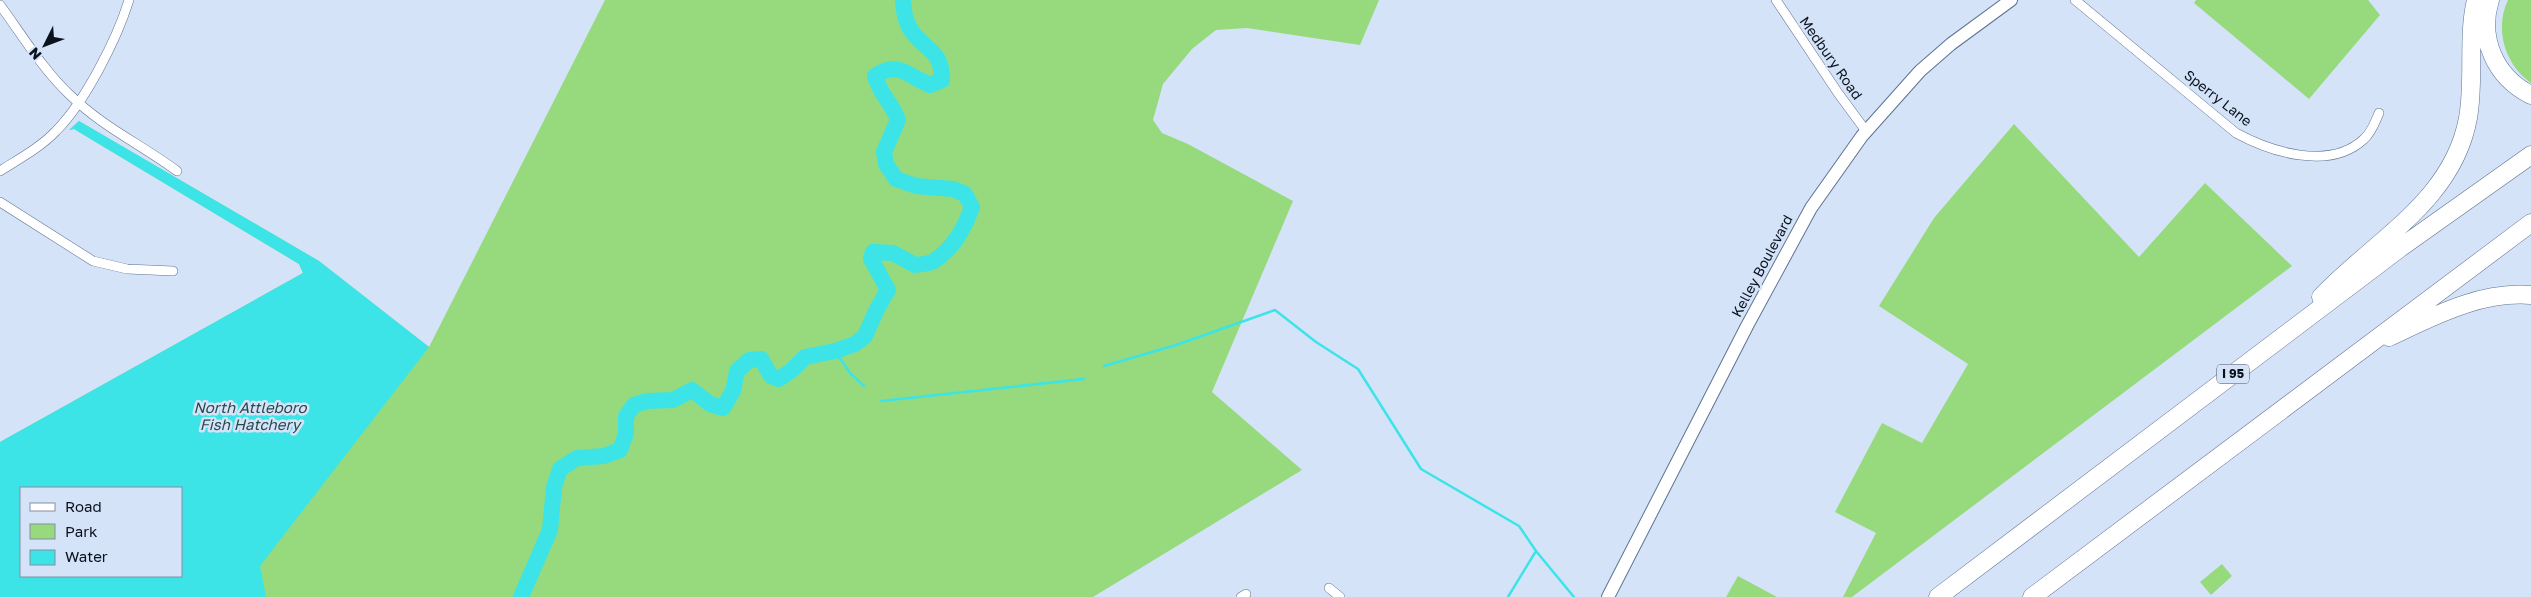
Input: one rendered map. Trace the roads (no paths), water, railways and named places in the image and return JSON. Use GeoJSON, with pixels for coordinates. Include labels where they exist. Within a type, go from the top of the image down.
{"type":"FeatureCollection","features":[{"type":"Feature","properties":{"kind":"highway"},"geometry":{"type":"LineString","coordinates":[[2284,336],[2333,285],[2426,202],[2447,173],[2461,144],[2468,119],[2473,18],[2476,0]]}},
{"type":"Feature","properties":{"kind":"highway"},"geometry":{"type":"LineString","coordinates":[[2490,0],[2486,33],[2494,58],[2508,78],[2531,95]]}},
{"type":"Feature","properties":{"kind":"highway","name":"I 95"},"geometry":{"type":"LineString","coordinates":[[1938,597],[2439,220],[2531,154]]}},
{"type":"Feature","properties":{"kind":"highway"},"geometry":{"type":"LineString","coordinates":[[2032,597],[2531,222]]}},
{"type":"Feature","properties":{"kind":"highway"},"geometry":{"type":"LineString","coordinates":[[2359,350],[2471,302],[2500,295],[2531,295]]}},
{"type":"Feature","properties":{"kind":"main road","name":"Kelley Boulevard"},"geometry":{"type":"LineString","coordinates":[[1608,597],[1783,257],[1811,208],[1866,131],[1920,71],[1951,44],[2011,0]]}},
{"type":"Feature","properties":{"kind":"street"},"geometry":{"type":"LineString","coordinates":[[0,172],[51,136],[78,103],[104,58],[125,15],[130,0]]}},
{"type":"Feature","properties":{"kind":"street","name":"Medbury Road"},"geometry":{"type":"LineString","coordinates":[[1776,0],[1838,93],[1866,131]]}},
{"type":"Feature","properties":{"kind":"street","name":"Sperry Lane"},"geometry":{"type":"LineString","coordinates":[[2075,0],[2236,133],[2257,144],[2282,153],[2304,156],[2325,155],[2343,151],[2364,140],[2370,133],[2379,113]]}},
{"type":"Feature","properties":{"kind":"street"},"geometry":{"type":"LineString","coordinates":[[0,5],[49,70],[78,103],[115,132],[158,157],[177,172]]}},
{"type":"Feature","properties":{"kind":"street"},"geometry":{"type":"LineString","coordinates":[[0,202],[93,261],[127,269],[173,271]]}},
{"type":"Feature","properties":{"kind":"street"},"geometry":{"type":"LineString","coordinates":[[1329,588],[1340,597]]}},
{"type":"Feature","properties":{"kind":"water","name":"North Attleboro Fish Hatchery"},"geometry":{"type":"Polygon","coordinates":[[[79,121],[319,261],[429,347],[260,566],[266,597],[0,597],[0,442],[303,273],[299,264],[74,129],[69,130],[79,121]]]}},
{"type":"Feature","properties":{"kind":"waterway"},"geometry":{"type":"LineString","coordinates":[[521,597],[550,530],[554,487],[560,469],[577,458],[604,456],[620,450],[626,434],[626,416],[634,405],[647,401],[673,400],[692,390],[710,404],[723,408],[733,391],[737,371],[749,360],[761,359],[771,376],[779,379],[792,370],[805,357],[835,351],[855,344],[865,336],[888,290],[871,259],[873,252],[893,253],[915,265],[927,263],[941,256],[958,237],[972,207],[965,194],[953,189],[916,186],[896,179],[886,164],[884,152],[898,120],[879,88],[875,76],[883,71],[897,69],[930,85],[942,80],[940,63],[937,57],[913,33],[908,25],[904,13],[903,0]]}},
{"type":"Feature","properties":{"kind":"waterway"},"geometry":{"type":"LineString","coordinates":[[1104,366],[1176,345],[1275,310],[1316,342],[1358,369],[1421,469],[1519,526],[1536,551],[1508,597]]}},
{"type":"Feature","properties":{"kind":"waterway"},"geometry":{"type":"LineString","coordinates":[[835,351],[850,373],[864,386]]}},
{"type":"Feature","properties":{"kind":"waterway"},"geometry":{"type":"LineString","coordinates":[[881,401],[1084,379]]}},
{"type":"Feature","properties":{"kind":"waterway"},"geometry":{"type":"LineString","coordinates":[[1536,551],[1574,597]]}}]}
